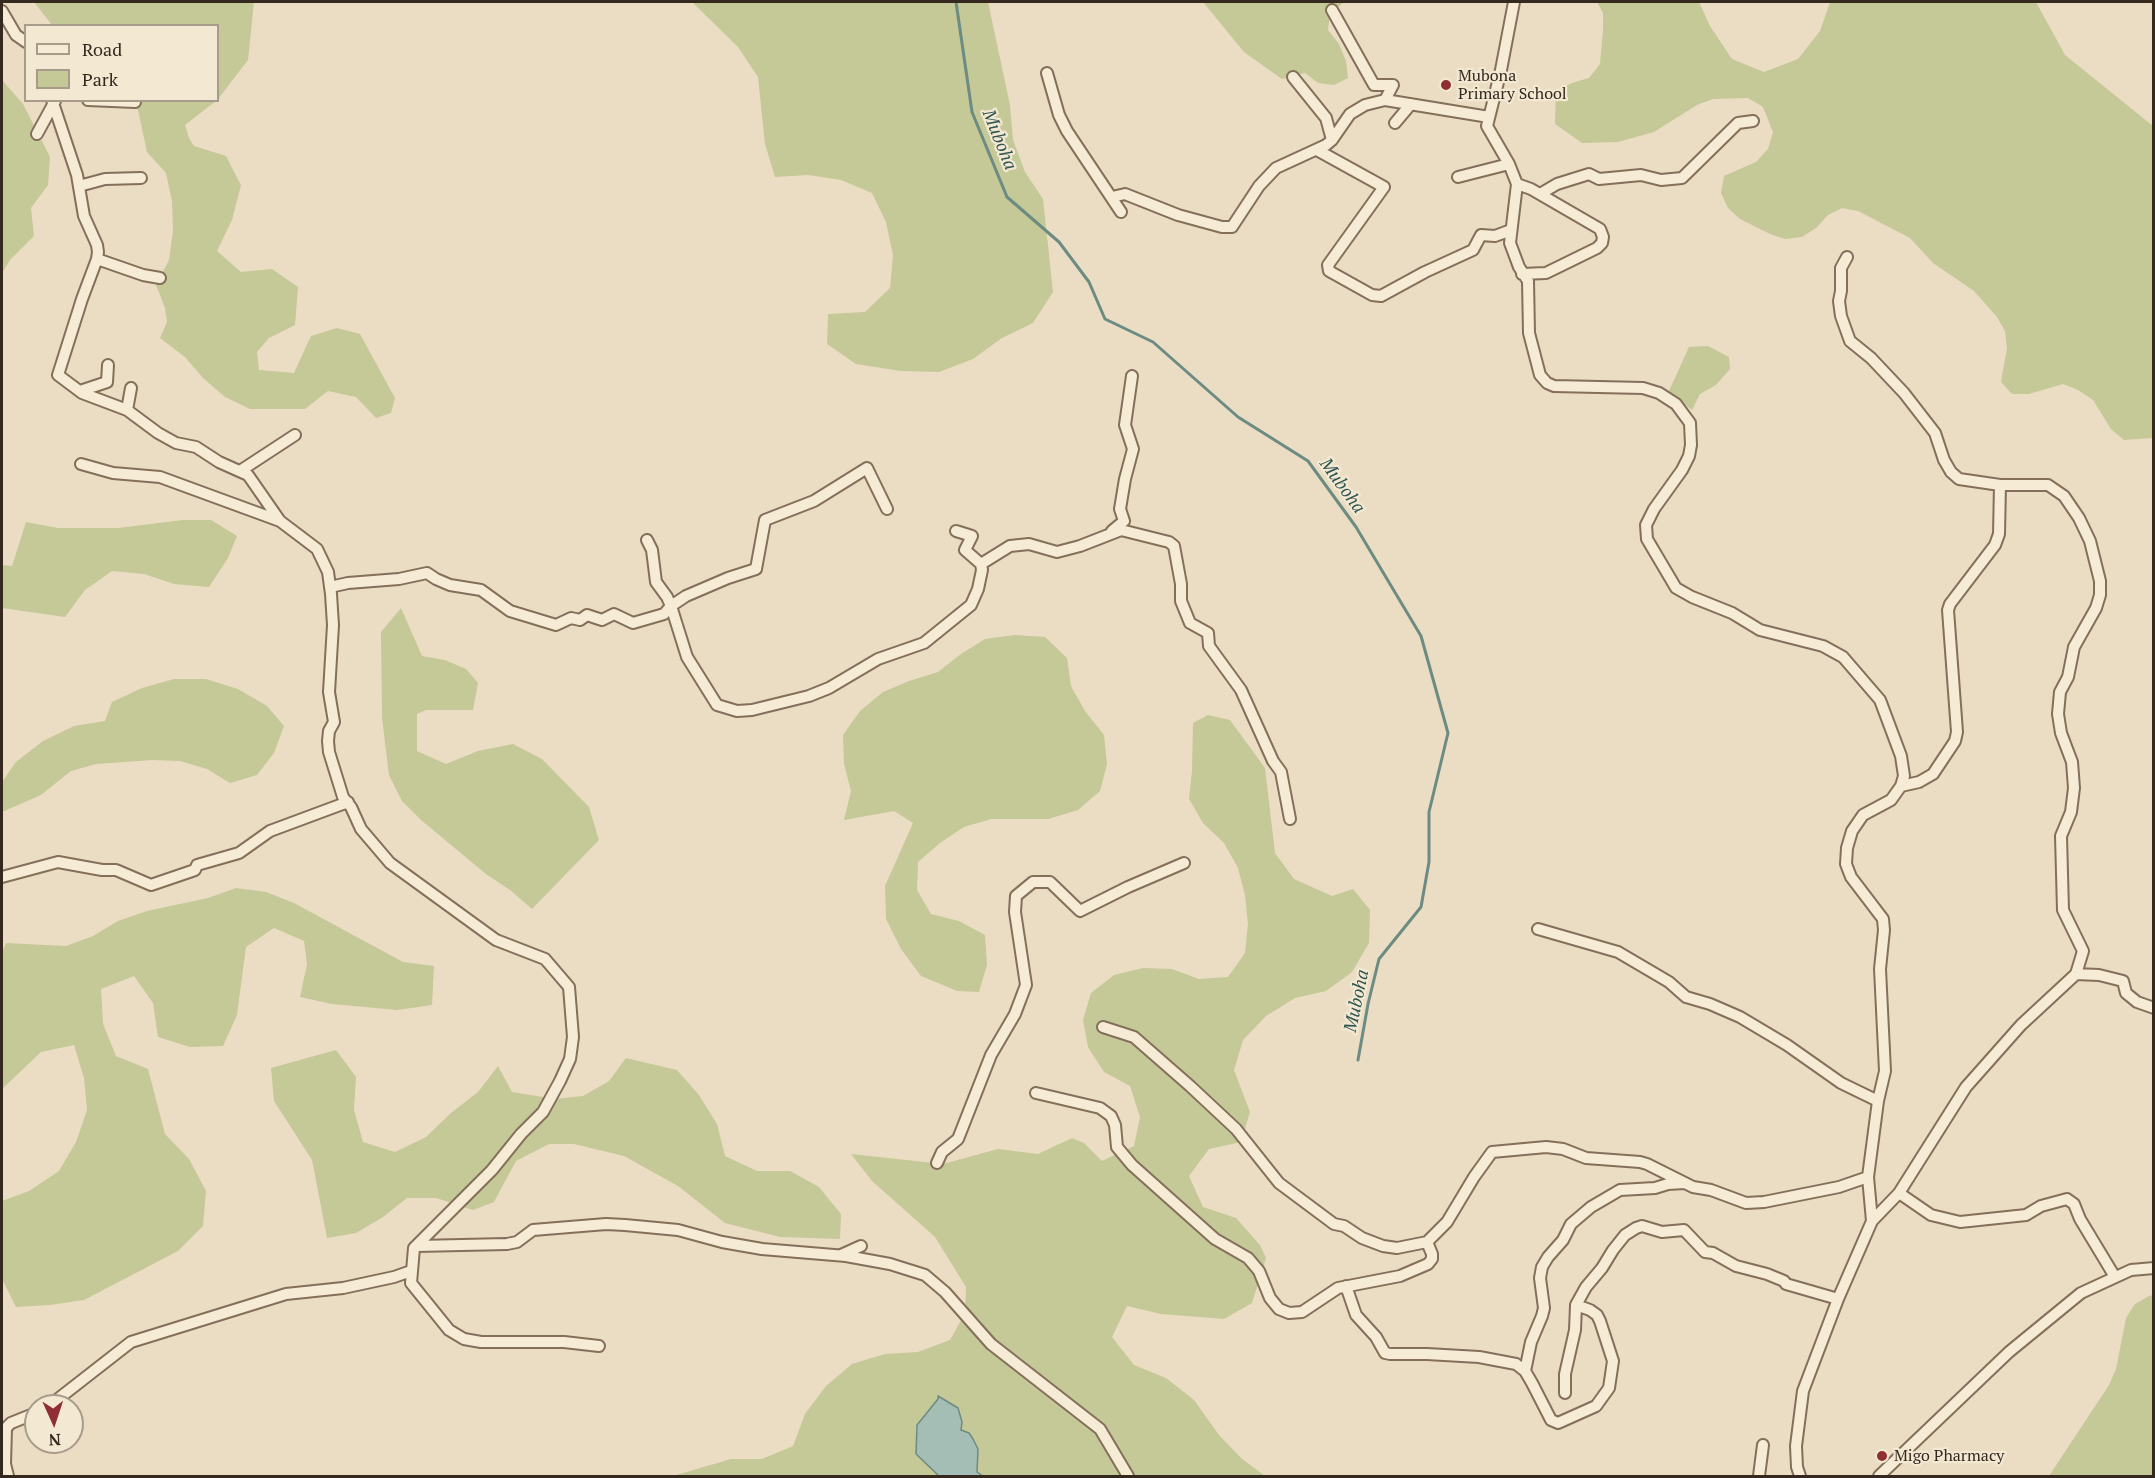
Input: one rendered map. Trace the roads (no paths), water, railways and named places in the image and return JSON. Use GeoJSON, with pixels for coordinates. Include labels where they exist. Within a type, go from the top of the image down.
{"type":"FeatureCollection","features":[{"type":"Feature","properties":{"kind":"street"},"geometry":{"type":"LineString","coordinates":[[1514,2],[1501,70],[1487,121],[1488,130],[1509,164],[1516,184],[1511,246],[1527,281],[1529,333],[1540,375],[1543,380],[1554,386],[1628,387],[1659,393],[1676,404],[1690,423],[1689,456],[1646,525],[1647,540],[1676,588],[1732,613],[1760,630],[1823,646],[1843,657],[1880,700],[1901,756],[1904,776],[1901,786],[1891,800],[1863,815],[1852,831],[1847,848],[1846,864],[1851,877],[1883,920],[1884,930],[1880,969],[1885,1071],[1878,1101],[1868,1177],[1872,1221]]}},
{"type":"Feature","properties":{"kind":"street"},"geometry":{"type":"LineString","coordinates":[[1332,10],[1374,86],[1393,86],[1385,100]]}},
{"type":"Feature","properties":{"kind":"street"},"geometry":{"type":"LineString","coordinates":[[2,11],[16,35],[24,41]]}},
{"type":"Feature","properties":{"kind":"street"},"geometry":{"type":"LineString","coordinates":[[1047,73],[1059,115],[1067,131],[1121,212]]}},
{"type":"Feature","properties":{"kind":"street"},"geometry":{"type":"LineString","coordinates":[[1293,77],[1326,118],[1332,140]]}},
{"type":"Feature","properties":{"kind":"street"},"geometry":{"type":"LineString","coordinates":[[1112,197],[1125,194],[1178,215],[1232,227],[1259,186],[1276,168],[1317,150],[1332,140],[1350,114],[1365,105],[1385,100],[1489,117]]}},
{"type":"Feature","properties":{"kind":"street"},"geometry":{"type":"LineString","coordinates":[[37,134],[53,102]]}},
{"type":"Feature","properties":{"kind":"street"},"geometry":{"type":"LineString","coordinates":[[53,102],[79,186],[84,216],[97,245],[97,259],[58,372],[60,378],[80,392],[127,410],[176,444],[196,447],[219,462],[248,475],[280,521]]}},
{"type":"Feature","properties":{"kind":"street"},"geometry":{"type":"LineString","coordinates":[[1395,123],[1412,105]]}},
{"type":"Feature","properties":{"kind":"street"},"geometry":{"type":"LineString","coordinates":[[1540,194],[1557,184],[1589,174],[1599,179],[1641,175],[1660,180],[1682,178],[1738,123],[1753,121]]}},
{"type":"Feature","properties":{"kind":"street"},"geometry":{"type":"LineString","coordinates":[[1317,150],[1384,187],[1328,265],[1329,271],[1372,296],[1382,296],[1425,272],[1473,250],[1481,235],[1495,237],[1511,230]]}},
{"type":"Feature","properties":{"kind":"street"},"geometry":{"type":"LineString","coordinates":[[1458,177],[1509,164]]}},
{"type":"Feature","properties":{"kind":"street"},"geometry":{"type":"LineString","coordinates":[[79,186],[105,179],[141,178]]}},
{"type":"Feature","properties":{"kind":"street"},"geometry":{"type":"LineString","coordinates":[[1516,184],[1540,194],[1600,228],[1603,241],[1598,248],[1546,273],[1522,274]]}},
{"type":"Feature","properties":{"kind":"street"},"geometry":{"type":"LineString","coordinates":[[1797,1473],[1796,1440],[1803,1391],[1838,1299],[1872,1221],[1899,1193],[1966,1087],[2021,1025],[2076,974],[2083,951],[2063,910],[2061,836],[2071,812],[2074,788],[2072,762],[2061,733],[2058,714],[2060,692],[2068,677],[2074,648],[2096,608],[2100,595],[2100,581],[2090,541],[2079,518],[2064,496],[2048,485],[2000,485],[1959,479],[1951,472],[1944,460],[1935,434],[1904,393],[1871,358],[1850,341],[1841,316],[1839,301],[1841,268],[1847,257]]}},
{"type":"Feature","properties":{"kind":"street"},"geometry":{"type":"LineString","coordinates":[[97,259],[143,275],[160,278]]}},
{"type":"Feature","properties":{"kind":"street"},"geometry":{"type":"LineString","coordinates":[[80,392],[107,382],[108,365]]}},
{"type":"Feature","properties":{"kind":"street"},"geometry":{"type":"LineString","coordinates":[[1105,538],[1124,520],[1120,509],[1133,449],[1125,425],[1132,376]]}},
{"type":"Feature","properties":{"kind":"street"},"geometry":{"type":"LineString","coordinates":[[127,410],[131,388]]}},
{"type":"Feature","properties":{"kind":"street"},"geometry":{"type":"LineString","coordinates":[[240,471],[295,435]]}},
{"type":"Feature","properties":{"kind":"street"},"geometry":{"type":"LineString","coordinates":[[81,464],[113,473],[160,477],[280,521],[317,549],[328,572],[333,625],[329,692],[334,722],[329,731],[328,741],[339,790],[348,802],[361,829],[390,862],[496,940],[545,959],[569,987],[571,998],[573,1037],[570,1059],[543,1112],[521,1134],[492,1170],[414,1248],[411,1282],[431,1310],[450,1330],[464,1339],[564,1342],[599,1346]]}},
{"type":"Feature","properties":{"kind":"street"},"geometry":{"type":"LineString","coordinates":[[330,586],[399,579],[428,573],[450,585],[481,590],[510,611],[556,625],[571,618],[580,620],[587,615],[602,620],[614,614],[633,623],[664,614],[686,596],[756,569],[765,520],[814,501],[867,468],[887,509]]}},
{"type":"Feature","properties":{"kind":"street"},"geometry":{"type":"LineString","coordinates":[[1901,786],[1919,782],[1933,774],[1955,741],[1957,732],[1948,610],[1950,604],[1995,545],[1999,534],[2000,485]]}},
{"type":"Feature","properties":{"kind":"street"},"geometry":{"type":"LineString","coordinates":[[981,564],[1010,546],[1029,544],[1057,552],[1105,538],[1121,530],[1168,542],[1174,546],[1181,584],[1181,601],[1190,623],[1208,633],[1209,646],[1241,690],[1273,761],[1281,772],[1290,819]]}},
{"type":"Feature","properties":{"kind":"street"},"geometry":{"type":"LineString","coordinates":[[647,540],[652,550],[656,582],[668,597],[687,657],[717,705],[737,711],[752,710],[808,696],[829,688],[878,659],[924,643],[971,605],[978,589],[981,564],[965,550],[972,536],[956,531]]}},
{"type":"Feature","properties":{"kind":"street"},"geometry":{"type":"LineString","coordinates":[[2,877],[58,862],[102,870],[116,870],[151,885],[195,870],[197,865],[239,853],[270,831],[348,802]]}},
{"type":"Feature","properties":{"kind":"street"},"geometry":{"type":"LineString","coordinates":[[937,1163],[942,1152],[958,1139],[991,1054],[1015,1014],[1026,985],[1015,912],[1016,896],[1033,882],[1050,882],[1080,911],[1184,863]]}},
{"type":"Feature","properties":{"kind":"street"},"geometry":{"type":"LineString","coordinates":[[1538,929],[1618,952],[1669,982],[1686,997],[1740,1017],[1795,1050],[1841,1083],[1878,1101]]}},
{"type":"Feature","properties":{"kind":"street"},"geometry":{"type":"LineString","coordinates":[[2076,974],[2099,975],[2123,981],[2126,993],[2137,1002],[2154,1008]]}},
{"type":"Feature","properties":{"kind":"street"},"geometry":{"type":"LineString","coordinates":[[1103,1027],[1134,1037],[1236,1129],[1279,1183],[1334,1224],[1344,1226],[1362,1238],[1383,1246],[1397,1248],[1427,1242],[1447,1222],[1492,1152],[1534,1147],[1563,1149],[1586,1158],[1647,1164],[1693,1187],[1711,1190],[1746,1203],[1764,1202],[1839,1187],[1868,1177]]}},
{"type":"Feature","properties":{"kind":"street"},"geometry":{"type":"LineString","coordinates":[[1036,1093],[1100,1108],[1111,1116],[1115,1125],[1118,1147],[1132,1165],[1215,1239],[1248,1258],[1260,1271],[1270,1298],[1279,1309],[1289,1313],[1302,1312],[1331,1292],[1347,1286],[1400,1276],[1428,1264],[1432,1259],[1432,1254],[1427,1242]]}},
{"type":"Feature","properties":{"kind":"street"},"geometry":{"type":"LineString","coordinates":[[1525,1371],[1531,1342],[1544,1308],[1540,1278],[1542,1268],[1548,1257],[1563,1240],[1571,1224],[1591,1207],[1620,1190],[1655,1188],[1684,1183]]}},
{"type":"Feature","properties":{"kind":"street"},"geometry":{"type":"LineString","coordinates":[[1899,1193],[1931,1215],[1960,1222],[2026,1215],[2042,1206],[2067,1199],[2074,1204],[2080,1219],[2115,1277]]}},
{"type":"Feature","properties":{"kind":"street"},"geometry":{"type":"LineString","coordinates":[[417,1246],[507,1244],[517,1242],[533,1230],[606,1224],[678,1230],[722,1242],[762,1249],[841,1255],[890,1264],[925,1275],[945,1292],[991,1344],[1100,1430],[1128,1476]]}},
{"type":"Feature","properties":{"kind":"street"},"geometry":{"type":"LineString","coordinates":[[1565,1393],[1565,1374],[1575,1330],[1576,1305],[1586,1287],[1625,1235],[1642,1226],[1662,1232],[1684,1230],[1705,1252],[1736,1266],[1767,1274],[1786,1284],[1838,1299]]}},
{"type":"Feature","properties":{"kind":"street"},"geometry":{"type":"LineString","coordinates":[[841,1255],[861,1246]]}},
{"type":"Feature","properties":{"kind":"street"},"geometry":{"type":"LineString","coordinates":[[1879,1476],[2009,1352],[2081,1293],[2131,1270],[2154,1268]]}},
{"type":"Feature","properties":{"kind":"street"},"geometry":{"type":"LineString","coordinates":[[65,1394],[132,1342],[286,1294],[344,1288],[411,1271]]}},
{"type":"Feature","properties":{"kind":"street"},"geometry":{"type":"LineString","coordinates":[[1347,1286],[1356,1316],[1376,1337],[1385,1353],[1479,1357],[1516,1364],[1525,1371],[1551,1420],[1558,1423],[1596,1406],[1609,1388],[1613,1361],[1609,1344],[1597,1315],[1576,1305]]}},
{"type":"Feature","properties":{"kind":"street"},"geometry":{"type":"LineString","coordinates":[[8,1476],[5,1464],[6,1428],[11,1423],[24,1418]]}},
{"type":"Feature","properties":{"kind":"street"},"geometry":{"type":"LineString","coordinates":[[1759,1476],[1763,1445]]}},
{"type":"Feature","properties":{"kind":"water"},"geometry":{"type":"Polygon","coordinates":[[[938,1396],[958,1408],[962,1422],[961,1430],[969,1433],[978,1449],[977,1472],[983,1476],[939,1476],[916,1454],[917,1425],[938,1396]]]}},
{"type":"Feature","properties":{"kind":"waterway","name":"Muboha"},"geometry":{"type":"LineString","coordinates":[[956,2],[972,112],[1007,197],[1059,242],[1089,282],[1105,319],[1153,342],[1238,417],[1308,461],[1356,527],[1421,636],[1448,733],[1429,812],[1429,862],[1421,907],[1379,959],[1358,1060]]}},
{"type":"Feature","properties":{"kind":"place","name":"Mubona Primary School"},"geometry":{"type":"Point","coordinates":[1446,85]}},
{"type":"Feature","properties":{"kind":"place","name":"Migo Pharmacy"},"geometry":{"type":"Point","coordinates":[1882,1456]}}]}
